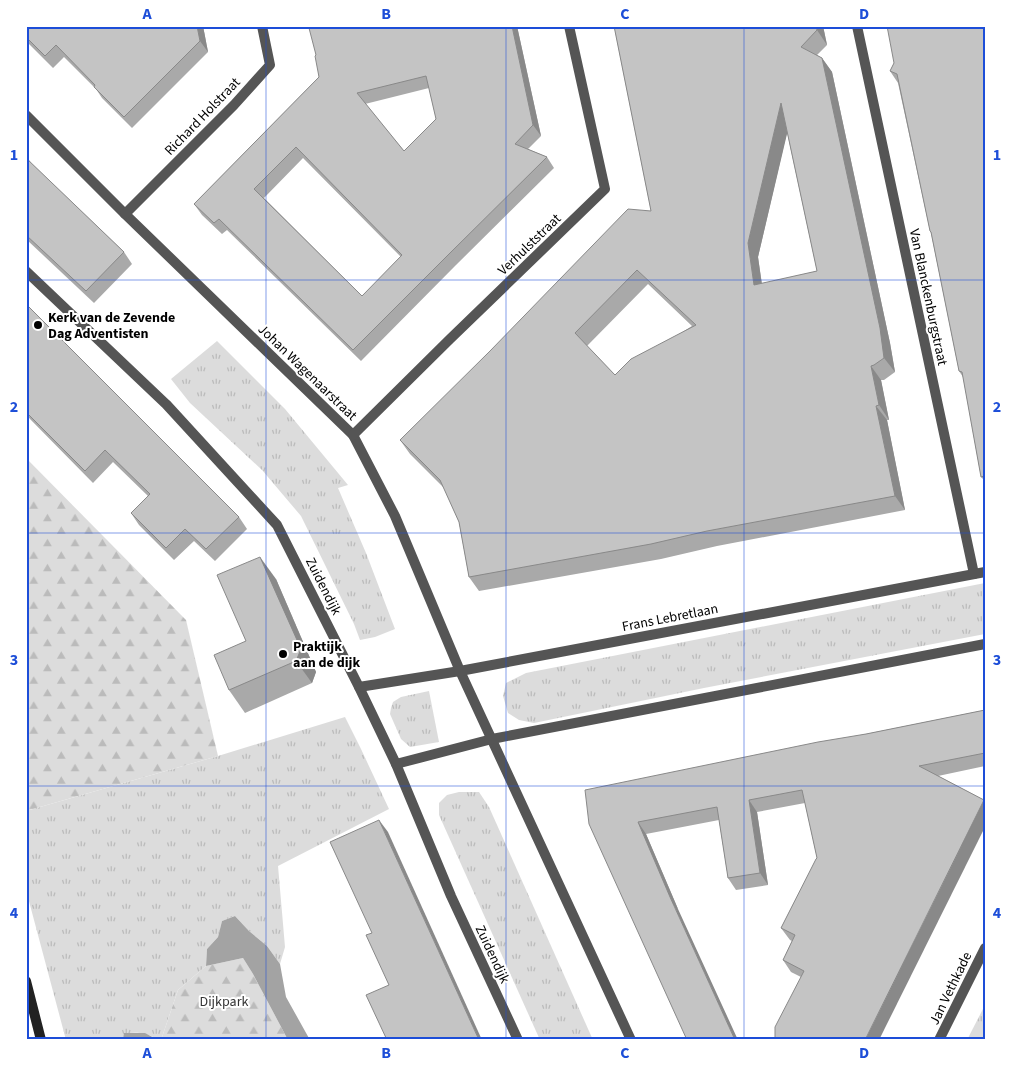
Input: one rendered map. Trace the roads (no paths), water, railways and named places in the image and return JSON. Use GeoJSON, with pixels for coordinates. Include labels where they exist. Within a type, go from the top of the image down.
{"type":"FeatureCollection","features":[{"type":"Feature","properties":{"kind":"main road"},"geometry":{"type":"LineString","coordinates":[[26,981],[41,1040]]}},
{"type":"Feature","properties":{"kind":"street","name":"Richard Holstraat"},"geometry":{"type":"LineString","coordinates":[[125,214],[270,65],[262,26]]}},
{"type":"Feature","properties":{"kind":"street","name":"Verhulststraat"},"geometry":{"type":"LineString","coordinates":[[353,435],[605,188],[569,26]]}},
{"type":"Feature","properties":{"kind":"street","name":"Van Blanckenburgstraat"},"geometry":{"type":"LineString","coordinates":[[857,26],[979,573]]}},
{"type":"Feature","properties":{"kind":"street","name":"Johan Wagenaarstraat"},"geometry":{"type":"LineString","coordinates":[[26,115],[125,214],[353,435],[395,516],[460,671],[492,739]]}},
{"type":"Feature","properties":{"kind":"street","name":"Zuidendijk"},"geometry":{"type":"LineString","coordinates":[[26,271],[166,404],[277,525],[360,687],[396,764],[451,896],[518,1040]]}},
{"type":"Feature","properties":{"kind":"street","name":"Frans Lebretlaan"},"geometry":{"type":"LineString","coordinates":[[360,687],[460,671],[979,573]]}},
{"type":"Feature","properties":{"kind":"street"},"geometry":{"type":"LineString","coordinates":[[396,764],[492,739],[985,644]]}},
{"type":"Feature","properties":{"kind":"street"},"geometry":{"type":"LineString","coordinates":[[492,739],[630,1040]]}},
{"type":"Feature","properties":{"kind":"street","name":"Jan Vethkade"},"geometry":{"type":"LineString","coordinates":[[939,1040],[985,948]]}},
{"type":"Feature","properties":{"kind":"place","name":"Kerk van de Zevende Dag Adventisten"},"geometry":{"type":"Point","coordinates":[38,325]}},
{"type":"Feature","properties":{"kind":"place","name":"Praktijk aan de dijk"},"geometry":{"type":"Point","coordinates":[283,654]}},
{"type":"Feature","properties":{"kind":"park label","name":"Dijkpark"},"geometry":{"type":"Point","coordinates":[224,1001]}}]}
